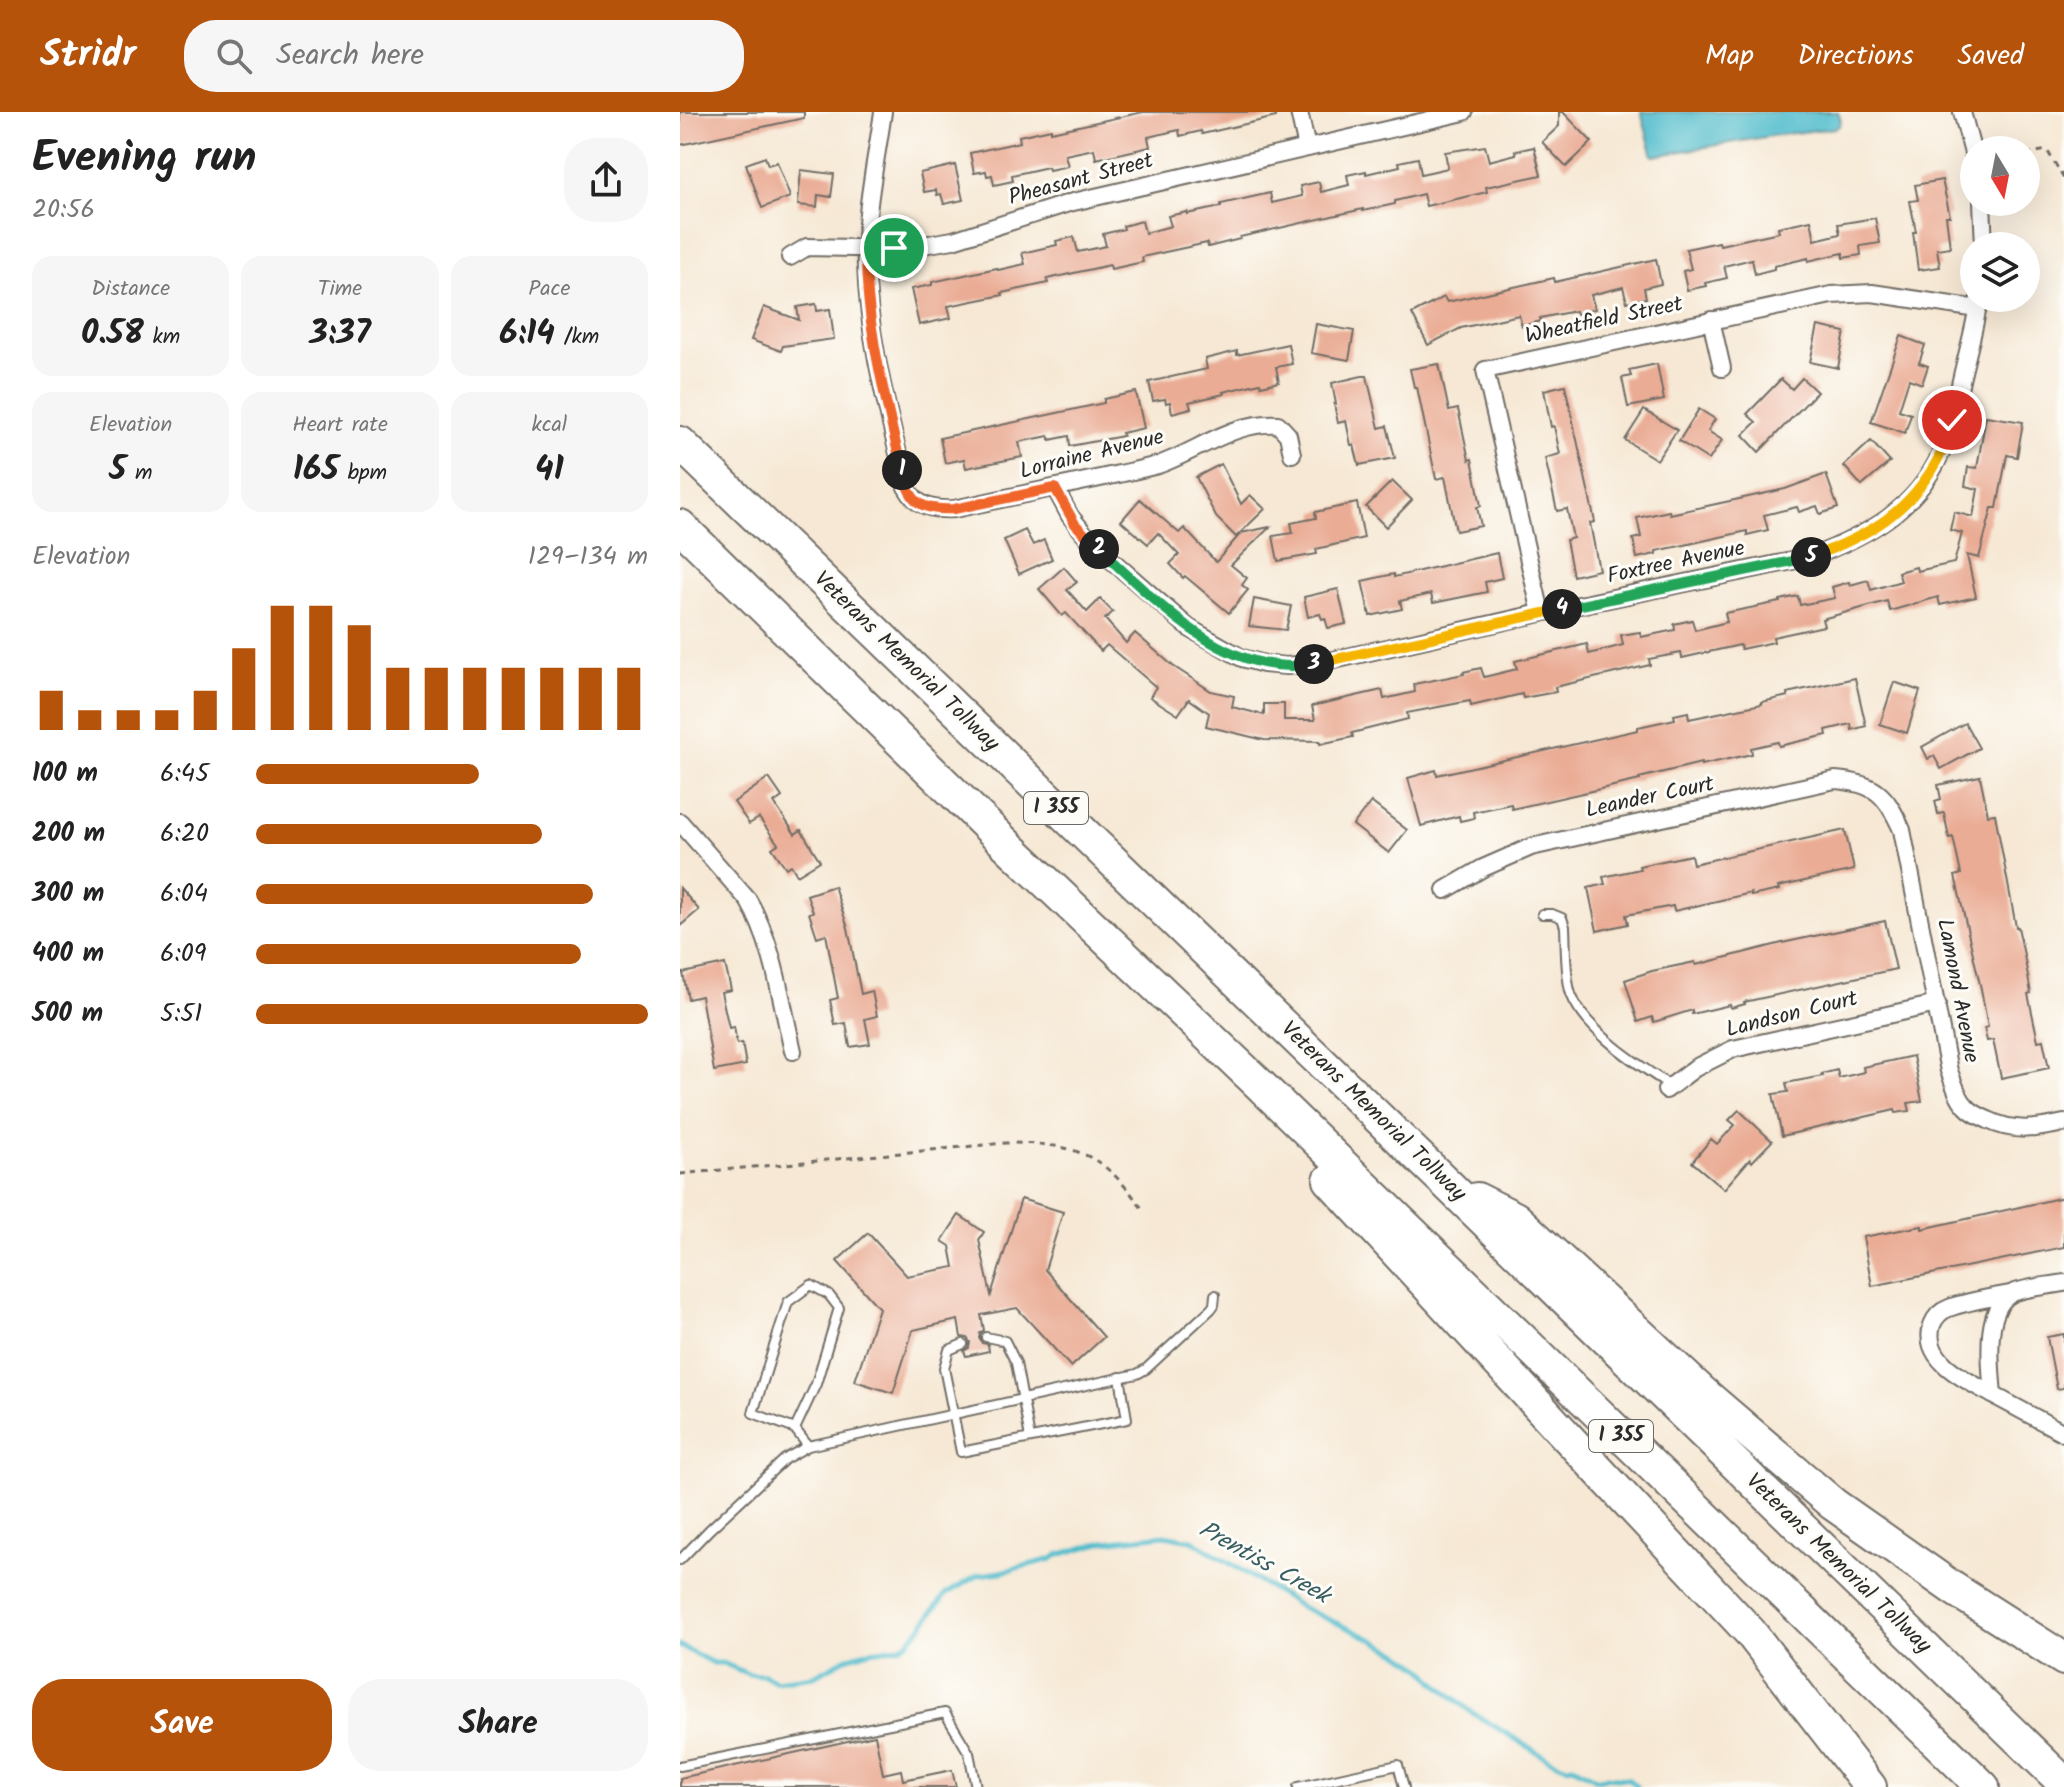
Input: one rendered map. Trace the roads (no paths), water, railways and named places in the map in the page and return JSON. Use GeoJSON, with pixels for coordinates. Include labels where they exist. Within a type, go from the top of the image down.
{"type":"FeatureCollection","features":[{"type":"Feature","properties":{"kind":"highway","name":"Veterans Memorial Tollway"},"geometry":{"type":"LineString","coordinates":[[680,443],[2064,1783]]}},
{"type":"Feature","properties":{"kind":"highway","name":"I 355"},"geometry":{"type":"LineString","coordinates":[[680,526],[1983,1787]]}},
{"type":"Feature","properties":{"kind":"highway"},"geometry":{"type":"LineString","coordinates":[[1259,1084],[1306,1153],[1364,1219],[1750,1632],[1870,1787]]}},
{"type":"Feature","properties":{"kind":"highway"},"geometry":{"type":"LineString","coordinates":[[1448,1185],[1515,1218],[1703,1393],[1833,1504],[1954,1589],[2064,1659]]}},
{"type":"Feature","properties":{"kind":"street"},"geometry":{"type":"LineString","coordinates":[[866,248],[883,112]]}},
{"type":"Feature","properties":{"kind":"street"},"geometry":{"type":"LineString","coordinates":[[1299,112],[1307,148]]}},
{"type":"Feature","properties":{"kind":"street","name":"Pheasant Street"},"geometry":{"type":"LineString","coordinates":[[790,257],[807,247],[899,249],[953,240],[1069,203],[1464,112]]}},
{"type":"Feature","properties":{"kind":"street"},"geometry":{"type":"LineString","coordinates":[[1962,112],[1968,136]]}},
{"type":"Feature","properties":{"kind":"street","name":"Lorraine Avenue"},"geometry":{"type":"LineString","coordinates":[[866,248],[870,317],[883,389],[906,487],[924,507],[954,509],[1158,465],[1240,428],[1261,423],[1278,424],[1288,435],[1292,454]]}},
{"type":"Feature","properties":{"kind":"street","name":"Wheatfield Street"},"geometry":{"type":"LineString","coordinates":[[1541,613],[1485,370],[1812,298],[1872,293],[1960,301]]}},
{"type":"Feature","properties":{"kind":"street","name":"Foxtree Avenue"},"geometry":{"type":"LineString","coordinates":[[1055,488],[1070,516],[1093,544],[1189,628],[1242,658],[1264,664],[1308,665],[1811,557],[1838,547],[1893,516],[1923,483],[1941,454],[1952,420],[1976,312]]}},
{"type":"Feature","properties":{"kind":"street"},"geometry":{"type":"LineString","coordinates":[[1711,320],[1722,368]]}},
{"type":"Feature","properties":{"kind":"street","name":"Leander Court"},"geometry":{"type":"LineString","coordinates":[[1445,890],[1483,868],[1531,847],[1835,780],[1873,788]]}},
{"type":"Feature","properties":{"kind":"street","name":"Lamond Avenue"},"geometry":{"type":"LineString","coordinates":[[1873,788],[1895,813],[1902,830],[1949,1071],[1956,1091],[1966,1107],[2001,1127],[2018,1130],[2064,1123]]}},
{"type":"Feature","properties":{"kind":"street"},"geometry":{"type":"LineString","coordinates":[[680,822],[756,913],[766,938],[793,1051]]}},
{"type":"Feature","properties":{"kind":"street","name":"Landson Court"},"geometry":{"type":"LineString","coordinates":[[1669,1088],[1695,1068],[1733,1049],[1937,1004]]}},
{"type":"Feature","properties":{"kind":"street"},"geometry":{"type":"LineString","coordinates":[[2064,1283],[1946,1309],[1934,1319],[1930,1333],[1937,1355],[1952,1370],[2064,1433]]}},
{"type":"Feature","properties":{"kind":"street"},"geometry":{"type":"LineString","coordinates":[[1993,1395],[1990,1361],[1994,1318],[1999,1305],[2012,1293]]}},
{"type":"Feature","properties":{"kind":"lane"},"geometry":{"type":"LineString","coordinates":[[1542,914],[1562,918],[1571,995],[1582,1012],[1625,1056],[1669,1088]]}},
{"type":"Feature","properties":{"kind":"lane"},"geometry":{"type":"LineString","coordinates":[[795,1429],[816,1384],[839,1308],[829,1295],[811,1285],[788,1302],[753,1413],[795,1429],[808,1446]]}},
{"type":"Feature","properties":{"kind":"lane"},"geometry":{"type":"LineString","coordinates":[[680,1560],[785,1459],[808,1446],[1137,1374],[1211,1309],[1215,1295]]}},
{"type":"Feature","properties":{"kind":"lane"},"geometry":{"type":"LineString","coordinates":[[986,1337],[1005,1341],[1016,1363],[1030,1438]]}},
{"type":"Feature","properties":{"kind":"lane"},"geometry":{"type":"LineString","coordinates":[[963,1344],[949,1350],[944,1368],[961,1452],[1127,1419],[1120,1377]]}},
{"type":"Feature","properties":{"kind":"lane"},"geometry":{"type":"LineString","coordinates":[[680,1766],[945,1713],[969,1753],[976,1787]]}},
{"type":"Feature","properties":{"kind":"lane"},"geometry":{"type":"LineString","coordinates":[[1298,1787],[1398,1765],[1404,1787]]}},
{"type":"Feature","properties":{"kind":"water"},"geometry":{"type":"Polygon","coordinates":[[[1641,112],[1838,112],[1841,121],[1835,128],[1653,156],[1641,112]]]}},
{"type":"Feature","properties":{"kind":"waterway","name":"Prentiss Creek"},"geometry":{"type":"LineString","coordinates":[[680,1646],[713,1663],[723,1663],[775,1681],[814,1676],[849,1657],[899,1647],[908,1642],[946,1594],[979,1575],[1052,1559],[1104,1542],[1164,1535],[1192,1540],[1301,1607],[1400,1654],[1424,1669],[1471,1712],[1550,1760],[1567,1767],[1573,1766],[1597,1779],[1628,1779],[1637,1787]]}}]}
